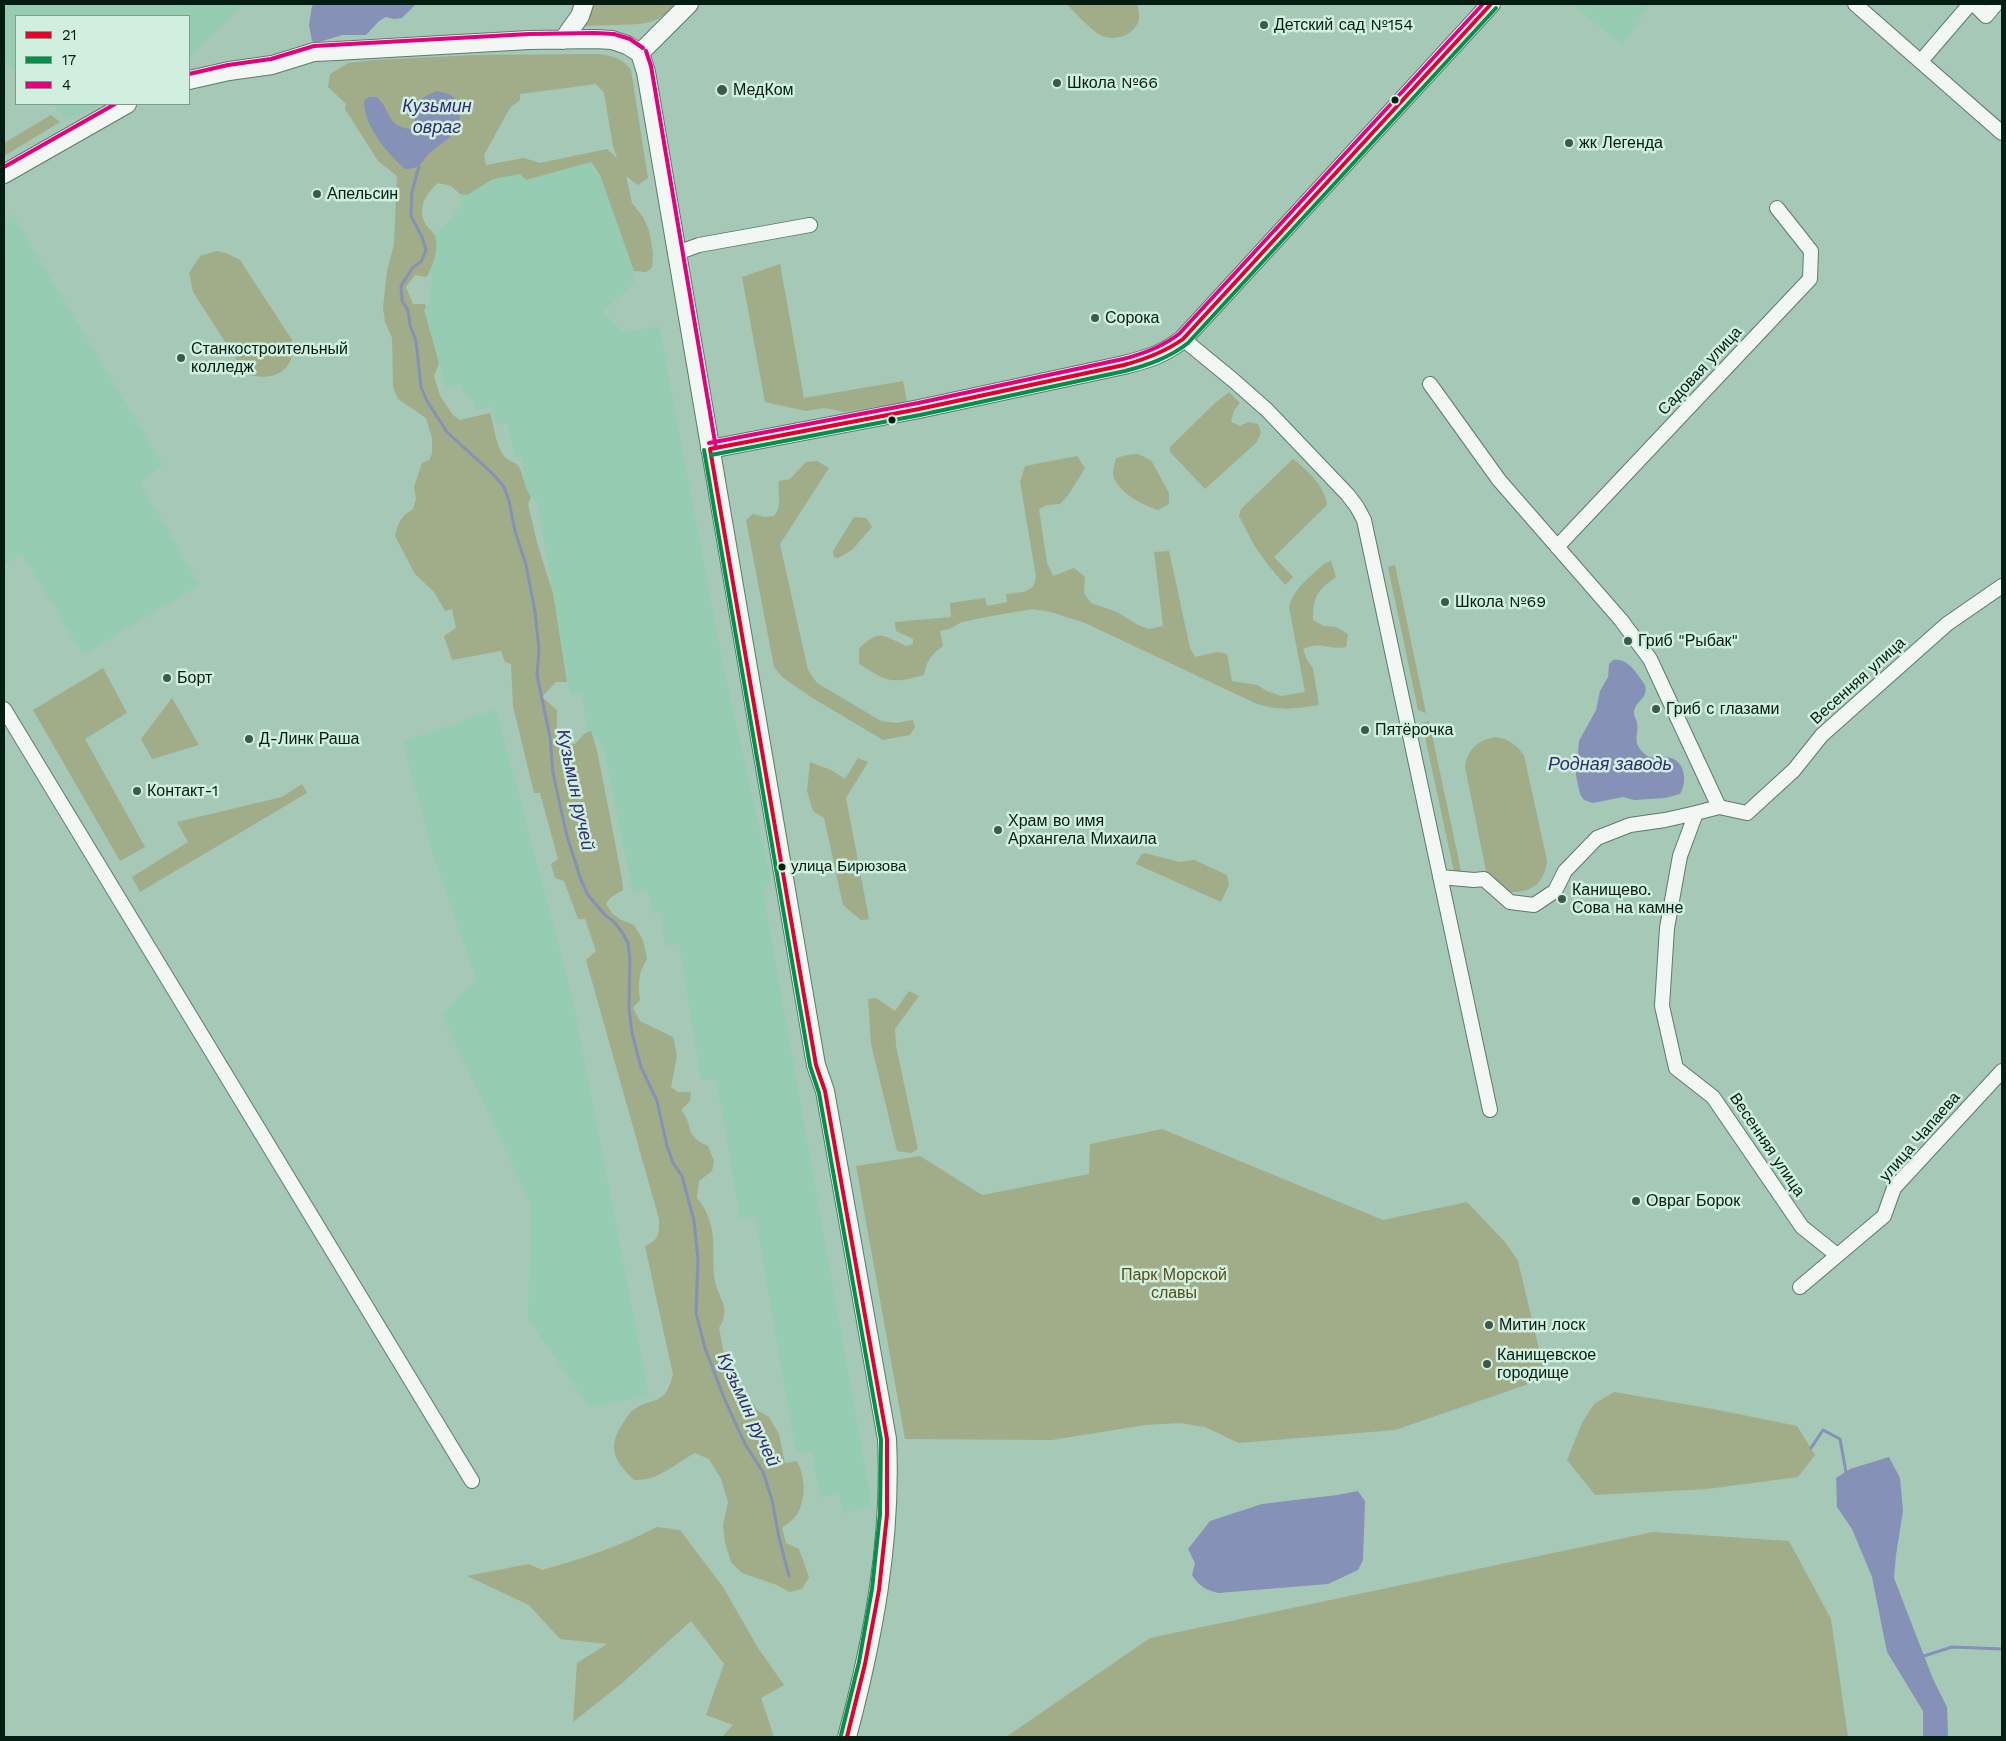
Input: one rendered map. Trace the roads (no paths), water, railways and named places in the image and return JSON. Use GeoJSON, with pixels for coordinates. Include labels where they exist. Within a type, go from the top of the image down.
{"type":"FeatureCollection","features":[{"type":"Feature","properties":{"kind":"main road"},"geometry":{"type":"LineString","coordinates":[[563,40],[580,16],[584,4]]}},
{"type":"Feature","properties":{"kind":"main road"},"geometry":{"type":"LineString","coordinates":[[640,53],[689,4]]}},
{"type":"Feature","properties":{"kind":"main road"},"geometry":{"type":"LineString","coordinates":[[710,449],[919,409],[1124,364],[1149,358],[1168,350],[1183,339],[1491,4]]}},
{"type":"Feature","properties":{"kind":"main road"},"geometry":{"type":"LineString","coordinates":[[190,80],[229,71],[272,65],[314,52],[471,43],[612,40],[627,45],[640,53],[645,67],[816,1065],[825,1091],[888,1447],[888,1496],[884,1556],[859,1694],[847,1737]]}},
{"type":"Feature","properties":{"kind":"main road"},"geometry":{"type":"LineString","coordinates":[[4,174],[125,105]]}},
{"type":"Feature","properties":{"kind":"main road"},"geometry":{"type":"LineString","coordinates":[[816,1065],[814,1094],[869,1403],[876,1446],[878,1476],[875,1528],[862,1618],[850,1682],[836,1737]]}},
{"type":"Feature","properties":{"kind":"street"},"geometry":{"type":"LineString","coordinates":[[1855,4],[2002,133]]}},
{"type":"Feature","properties":{"kind":"street"},"geometry":{"type":"LineString","coordinates":[[1921,61],[1970,4]]}},
{"type":"Feature","properties":{"kind":"street"},"geometry":{"type":"LineString","coordinates":[[1974,4],[1986,16],[1996,4]]}},
{"type":"Feature","properties":{"kind":"street","name":"Садовая улица"},"geometry":{"type":"LineString","coordinates":[[1557,546],[1810,279],[1811,251],[1777,208]]}},
{"type":"Feature","properties":{"kind":"street"},"geometry":{"type":"LineString","coordinates":[[677,253],[699,245],[810,225]]}},
{"type":"Feature","properties":{"kind":"street"},"geometry":{"type":"LineString","coordinates":[[1183,339],[1267,410],[1348,495],[1364,520],[1490,1110]]}},
{"type":"Feature","properties":{"kind":"street"},"geometry":{"type":"LineString","coordinates":[[1430,384],[1499,480],[1621,620],[1650,659],[1719,807],[1665,820],[1630,825],[1598,838],[1565,871],[1555,891],[1534,905],[1510,902],[1484,879],[1474,880],[1440,876]]}},
{"type":"Feature","properties":{"kind":"street","name":"Весенняя улица"},"geometry":{"type":"LineString","coordinates":[[1719,807],[1747,813],[1794,770],[1829,729],[1948,624],[2002,586]]}},
{"type":"Feature","properties":{"kind":"street"},"geometry":{"type":"LineString","coordinates":[[4,709],[472,1481]]}},
{"type":"Feature","properties":{"kind":"street","name":"Весенняя улица"},"geometry":{"type":"LineString","coordinates":[[1696,813],[1680,856],[1667,928],[1662,1006],[1676,1068],[1713,1097],[1802,1227],[1837,1255]]}},
{"type":"Feature","properties":{"kind":"street","name":"улица Чапаева"},"geometry":{"type":"LineString","coordinates":[[1800,1287],[1884,1216],[1894,1188],[2002,1071]]}},
{"type":"Feature","properties":{"kind":"water"},"geometry":{"type":"Polygon","coordinates":[[[316,4],[416,4],[402,18],[386,17],[379,21],[366,35],[342,35],[316,43],[312,41],[309,25],[312,6],[316,4]]]}},
{"type":"Feature","properties":{"kind":"water","name":"Кузьмин овраг"},"geometry":{"type":"Polygon","coordinates":[[[437,91],[450,95],[459,105],[460,116],[457,127],[450,137],[428,154],[419,166],[405,169],[384,147],[372,129],[365,110],[364,101],[369,97],[377,97],[397,125],[410,129],[415,125],[415,112],[418,103],[437,91]]]}},
{"type":"Feature","properties":{"kind":"water","name":"Родная заводь"},"geometry":{"type":"Polygon","coordinates":[[[1613,660],[1619,660],[1628,664],[1645,685],[1644,696],[1634,710],[1637,721],[1638,746],[1644,754],[1652,758],[1667,757],[1680,764],[1684,774],[1684,784],[1680,794],[1665,798],[1634,800],[1623,797],[1593,803],[1584,800],[1580,794],[1576,775],[1579,741],[1596,710],[1600,691],[1608,677],[1609,664],[1613,660]]]}},
{"type":"Feature","properties":{"kind":"water"},"geometry":{"type":"Polygon","coordinates":[[[1889,1457],[1900,1478],[1903,1511],[1894,1578],[1933,1679],[1947,1707],[1948,1737],[1923,1737],[1923,1711],[1887,1652],[1872,1577],[1852,1529],[1837,1507],[1836,1478],[1850,1469],[1889,1457]]]}},
{"type":"Feature","properties":{"kind":"water"},"geometry":{"type":"Polygon","coordinates":[[[1358,1491],[1365,1501],[1363,1560],[1358,1570],[1328,1584],[1218,1593],[1203,1587],[1192,1575],[1195,1563],[1188,1549],[1210,1521],[1262,1504],[1358,1491]]]}},
{"type":"Feature","properties":{"kind":"waterway","name":"Кузьмин ручей"},"geometry":{"type":"LineString","coordinates":[[419,166],[412,192],[411,216],[422,237],[426,250],[421,262],[413,267],[401,286],[402,301],[408,310],[410,325],[416,341],[421,387],[427,401],[447,432],[494,475],[504,487],[509,501],[515,531],[526,565],[535,612],[539,650],[537,675],[550,737],[553,773],[567,836],[581,880],[588,895],[605,915],[614,922],[628,943],[630,960],[629,1008],[632,1033],[641,1067],[657,1101],[667,1146],[673,1163],[682,1176],[694,1221],[698,1260],[696,1313],[705,1348],[724,1398],[745,1444],[763,1472],[772,1500],[789,1576]]}},
{"type":"Feature","properties":{"kind":"waterway"},"geometry":{"type":"LineString","coordinates":[[1811,1448],[1823,1430],[1840,1439],[1846,1472]]}},
{"type":"Feature","properties":{"kind":"waterway"},"geometry":{"type":"LineString","coordinates":[[1924,1656],[1952,1647],[2002,1649]]}},
{"type":"Feature","properties":{"kind":"place","name":"Детский сад №154"},"geometry":{"type":"Point","coordinates":[1264,25]}},
{"type":"Feature","properties":{"kind":"place","name":"Школа №66"},"geometry":{"type":"Point","coordinates":[1057,83]}},
{"type":"Feature","properties":{"kind":"place","name":"МедКом"},"geometry":{"type":"Point","coordinates":[722,90]}},
{"type":"Feature","properties":{"kind":"place","name":"жк Легенда"},"geometry":{"type":"Point","coordinates":[1569,143]}},
{"type":"Feature","properties":{"kind":"place","name":"Апельсин"},"geometry":{"type":"Point","coordinates":[317,194]}},
{"type":"Feature","properties":{"kind":"place","name":"Сорока"},"geometry":{"type":"Point","coordinates":[1095,318]}},
{"type":"Feature","properties":{"kind":"place","name":"Станкостроительный колледж"},"geometry":{"type":"Point","coordinates":[181,358]}},
{"type":"Feature","properties":{"kind":"place","name":"Школа №69"},"geometry":{"type":"Point","coordinates":[1445,602]}},
{"type":"Feature","properties":{"kind":"place","name":"Гриб \"Рыбак\""},"geometry":{"type":"Point","coordinates":[1628,641]}},
{"type":"Feature","properties":{"kind":"place","name":"Борт"},"geometry":{"type":"Point","coordinates":[167,678]}},
{"type":"Feature","properties":{"kind":"place","name":"Гриб с глазами"},"geometry":{"type":"Point","coordinates":[1656,709]}},
{"type":"Feature","properties":{"kind":"place","name":"Пятёрочка"},"geometry":{"type":"Point","coordinates":[1365,730]}},
{"type":"Feature","properties":{"kind":"place","name":"Д-Линк Раша"},"geometry":{"type":"Point","coordinates":[249,739]}},
{"type":"Feature","properties":{"kind":"place","name":"Контакт-1"},"geometry":{"type":"Point","coordinates":[137,791]}},
{"type":"Feature","properties":{"kind":"place","name":"Храм во имя Архангела Михаила"},"geometry":{"type":"Point","coordinates":[998,830]}},
{"type":"Feature","properties":{"kind":"place","name":"улица Бирюзова"},"geometry":{"type":"Point","coordinates":[782,867]}},
{"type":"Feature","properties":{"kind":"place","name":"Канищево. Сова на камне"},"geometry":{"type":"Point","coordinates":[1562,899]}},
{"type":"Feature","properties":{"kind":"place","name":"Овраг Борок"},"geometry":{"type":"Point","coordinates":[1636,1201]}},
{"type":"Feature","properties":{"kind":"place","name":"Митин лоск"},"geometry":{"type":"Point","coordinates":[1489,1325]}},
{"type":"Feature","properties":{"kind":"place","name":"Канищевское городище"},"geometry":{"type":"Point","coordinates":[1487,1364]}},
{"type":"Feature","properties":{"kind":"park label","name":"Парк Морской славы"},"geometry":{"type":"Point","coordinates":[1174,1284]}}]}
